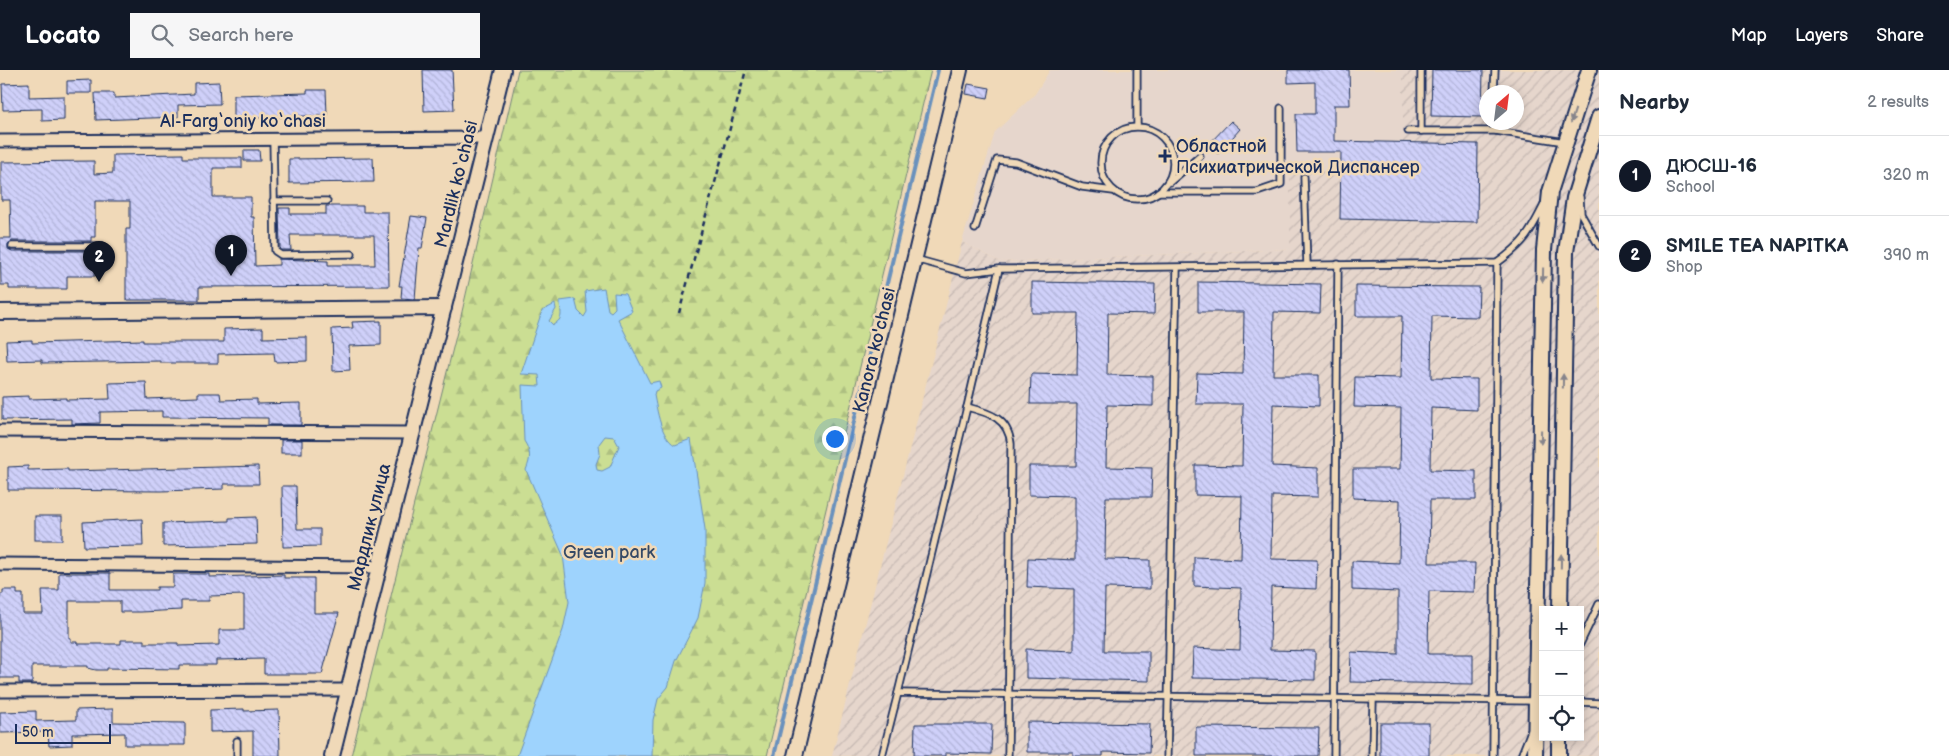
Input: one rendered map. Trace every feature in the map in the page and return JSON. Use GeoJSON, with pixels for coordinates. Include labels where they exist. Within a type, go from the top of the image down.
{"type":"FeatureCollection","features":[{"type":"Feature","properties":{"kind":"street","name":"Mardlik ko‘chasi"},"geometry":{"type":"LineString","coordinates":[[444,308],[503,70]]}},
{"type":"Feature","properties":{"kind":"street","name":"Kanora ko'chasi"},"geometry":{"type":"LineString","coordinates":[[795,756],[960,70]]}},
{"type":"Feature","properties":{"kind":"street"},"geometry":{"type":"LineString","coordinates":[[1535,756],[1543,260],[1550,192],[1588,70]]}},
{"type":"Feature","properties":{"kind":"street"},"geometry":{"type":"LineString","coordinates":[[1560,606],[1566,252],[1570,216],[1578,181],[1592,148],[1599,117]]}},
{"type":"Feature","properties":{"kind":"street","name":"Al-Farg‘oniy ko‘chasi"},"geometry":{"type":"LineString","coordinates":[[0,141],[487,138]]}},
{"type":"Feature","properties":{"kind":"street"},"geometry":{"type":"LineString","coordinates":[[0,312],[444,308]]}},
{"type":"Feature","properties":{"kind":"street","name":"Мардлик улица"},"geometry":{"type":"LineString","coordinates":[[332,756],[444,308]]}},
{"type":"Feature","properties":{"kind":"street"},"geometry":{"type":"LineString","coordinates":[[0,431],[412,433]]}},
{"type":"Feature","properties":{"kind":"street"},"geometry":{"type":"LineString","coordinates":[[0,564],[379,567]]}},
{"type":"Feature","properties":{"kind":"street"},"geometry":{"type":"LineString","coordinates":[[0,691],[348,690]]}},
{"type":"Feature","properties":{"kind":"street"},"geometry":{"type":"LineString","coordinates":[[1559,741],[1559,756]]}},
{"type":"Feature","properties":{"kind":"lane"},"geometry":{"type":"LineString","coordinates":[[1137,70],[1137,126]]}},
{"type":"Feature","properties":{"kind":"lane"},"geometry":{"type":"LineString","coordinates":[[1420,131],[1421,70]]}},
{"type":"Feature","properties":{"kind":"lane"},"geometry":{"type":"LineString","coordinates":[[1494,85],[1495,70]]}},
{"type":"Feature","properties":{"kind":"lane"},"geometry":{"type":"LineString","coordinates":[[1158,192],[1257,192],[1281,184],[1281,108]]}},
{"type":"Feature","properties":{"kind":"lane"},"geometry":{"type":"LineString","coordinates":[[1113,191],[1104,179],[1100,164],[1102,150],[1110,137],[1122,129],[1137,126],[1151,129],[1163,137],[1171,149],[1174,164],[1166,185]]}},
{"type":"Feature","properties":{"kind":"lane"},"geometry":{"type":"LineString","coordinates":[[1408,131],[1496,131],[1565,142]]}},
{"type":"Feature","properties":{"kind":"lane"},"geometry":{"type":"LineString","coordinates":[[273,139],[274,248],[277,254],[352,254]]}},
{"type":"Feature","properties":{"kind":"lane"},"geometry":{"type":"LineString","coordinates":[[975,228],[997,160],[1016,162],[1082,186],[1113,191],[1125,197],[1138,200],[1152,197],[1200,156]]}},
{"type":"Feature","properties":{"kind":"lane"},"geometry":{"type":"LineString","coordinates":[[1304,177],[1307,265]]}},
{"type":"Feature","properties":{"kind":"lane"},"geometry":{"type":"LineString","coordinates":[[1578,181],[1581,214],[1599,246]]}},
{"type":"Feature","properties":{"kind":"lane"},"geometry":{"type":"LineString","coordinates":[[915,259],[966,272],[998,269],[1497,263],[1519,248],[1530,232],[1550,192]]}},
{"type":"Feature","properties":{"kind":"lane"},"geometry":{"type":"LineString","coordinates":[[274,201],[327,201]]}},
{"type":"Feature","properties":{"kind":"lane"},"geometry":{"type":"LineString","coordinates":[[12,246],[102,246]]}},
{"type":"Feature","properties":{"kind":"lane"},"geometry":{"type":"LineString","coordinates":[[1493,756],[1497,263]]}},
{"type":"Feature","properties":{"kind":"lane"},"geometry":{"type":"LineString","coordinates":[[1334,756],[1338,264]]}},
{"type":"Feature","properties":{"kind":"lane"},"geometry":{"type":"LineString","coordinates":[[1167,756],[1177,268]]}},
{"type":"Feature","properties":{"kind":"lane"},"geometry":{"type":"LineString","coordinates":[[882,756],[967,406],[998,269]]}},
{"type":"Feature","properties":{"kind":"lane"},"geometry":{"type":"LineString","coordinates":[[967,406],[998,418],[1006,426],[1010,438],[1008,756]]}},
{"type":"Feature","properties":{"kind":"lane"},"geometry":{"type":"LineString","coordinates":[[1584,636],[1599,604]]}},
{"type":"Feature","properties":{"kind":"lane"},"geometry":{"type":"LineString","coordinates":[[898,693],[1537,701]]}},
{"type":"Feature","properties":{"kind":"lane"},"geometry":{"type":"LineString","coordinates":[[1372,756],[1373,699]]}},
{"type":"Feature","properties":{"kind":"lane"},"geometry":{"type":"LineString","coordinates":[[1584,702],[1599,703]]}},
{"type":"Feature","properties":{"kind":"lane"},"geometry":{"type":"LineString","coordinates":[[1521,756],[1536,720]]}},
{"type":"Feature","properties":{"kind":"lane"},"geometry":{"type":"LineString","coordinates":[[237,741],[237,756]]}},
{"type":"Feature","properties":{"kind":"path"},"geometry":{"type":"LineString","coordinates":[[679,313],[746,70]]}},
{"type":"Feature","properties":{"kind":"shaded area","name":"Областной Психиатрической Диспансер"},"geometry":{"type":"Polygon","coordinates":[[[1050,70],[1403,70],[1404,142],[1342,141],[1341,171],[1290,172],[1290,249],[1000,262],[962,242],[995,132],[1035,94],[1050,70]]]}},
{"type":"Feature","properties":{"kind":"shaded area"},"geometry":{"type":"Polygon","coordinates":[[[1403,70],[1599,70],[1599,756],[832,756],[962,242],[1000,262],[1290,249],[1290,172],[1341,171],[1341,141],[1403,142],[1403,70]]]}},
{"type":"Feature","properties":{"kind":"green space","name":"Green park"},"geometry":{"type":"Polygon","coordinates":[[[518,70],[931,70],[767,756],[351,756],[461,316],[518,70]]]}},
{"type":"Feature","properties":{"kind":"water"},"geometry":{"type":"Polygon","coordinates":[[[604,288],[608,310],[611,312],[615,308],[614,293],[625,294],[632,311],[618,319],[650,383],[659,381],[661,388],[655,391],[654,395],[663,430],[675,445],[691,439],[705,529],[705,583],[698,618],[676,661],[668,687],[658,699],[653,720],[652,756],[517,756],[563,630],[569,602],[563,555],[526,470],[530,455],[524,441],[522,385],[540,386],[539,375],[521,374],[542,311],[555,304],[556,309],[549,321],[553,325],[560,317],[560,301],[575,299],[578,311],[584,317],[587,312],[585,291],[604,288]],[[605,436],[599,444],[600,454],[596,464],[597,470],[602,471],[610,467],[619,446],[614,437],[605,436]]]}},
{"type":"Feature","properties":{"kind":"building"},"geometry":{"type":"Polygon","coordinates":[[[423,70],[452,70],[454,110],[424,111],[423,70]]]}},
{"type":"Feature","properties":{"kind":"building"},"geometry":{"type":"Polygon","coordinates":[[[1288,70],[1349,70],[1350,105],[1334,105],[1334,141],[1478,144],[1477,222],[1340,219],[1341,152],[1297,152],[1296,114],[1315,114],[1315,82],[1288,83],[1288,70]]]}},
{"type":"Feature","properties":{"kind":"building"},"geometry":{"type":"Polygon","coordinates":[[[1432,70],[1483,70],[1483,85],[1479,85],[1479,117],[1431,116],[1432,70]]]}},
{"type":"Feature","properties":{"kind":"building"},"geometry":{"type":"Polygon","coordinates":[[[91,80],[91,93],[67,93],[67,81],[91,80]]]}},
{"type":"Feature","properties":{"kind":"building"},"geometry":{"type":"Polygon","coordinates":[[[219,82],[220,104],[178,105],[178,117],[96,120],[95,93],[114,93],[114,98],[194,94],[194,83],[219,82]]]}},
{"type":"Feature","properties":{"kind":"building"},"geometry":{"type":"Polygon","coordinates":[[[29,83],[29,97],[64,96],[64,120],[42,121],[42,109],[3,110],[2,84],[29,83]]]}},
{"type":"Feature","properties":{"kind":"building"},"geometry":{"type":"Polygon","coordinates":[[[968,84],[990,88],[988,98],[966,94],[968,84]]]}},
{"type":"Feature","properties":{"kind":"building"},"geometry":{"type":"Polygon","coordinates":[[[307,90],[326,90],[327,115],[234,119],[234,95],[307,93],[307,90]]]}},
{"type":"Feature","properties":{"kind":"building"},"geometry":{"type":"Polygon","coordinates":[[[1231,121],[1240,129],[1218,154],[1208,145],[1231,121]]]}},
{"type":"Feature","properties":{"kind":"building"},"geometry":{"type":"Polygon","coordinates":[[[244,150],[259,150],[260,161],[244,161],[244,150]]]}},
{"type":"Feature","properties":{"kind":"building"},"geometry":{"type":"Polygon","coordinates":[[[183,154],[183,158],[242,158],[242,168],[213,168],[213,197],[251,197],[251,217],[254,217],[255,266],[279,265],[279,259],[328,261],[328,265],[375,265],[374,235],[290,235],[291,250],[282,250],[280,248],[279,208],[290,208],[290,214],[326,214],[326,206],[363,206],[363,212],[388,212],[389,286],[199,287],[199,300],[126,300],[126,229],[130,229],[130,201],[95,201],[95,237],[91,237],[91,241],[12,241],[8,244],[8,249],[12,251],[91,251],[91,266],[95,266],[95,276],[67,276],[67,289],[9,289],[9,285],[1,285],[0,238],[11,238],[10,200],[1,200],[1,162],[94,161],[94,174],[113,173],[113,155],[183,154]]]}},
{"type":"Feature","properties":{"kind":"building"},"geometry":{"type":"Polygon","coordinates":[[[373,158],[374,182],[289,183],[289,159],[373,158]]]}},
{"type":"Feature","properties":{"kind":"building"},"geometry":{"type":"Polygon","coordinates":[[[411,216],[427,218],[422,248],[419,248],[415,299],[401,298],[402,286],[399,286],[411,216]]]}},
{"type":"Feature","properties":{"kind":"building"},"geometry":{"type":"Polygon","coordinates":[[[1032,282],[1155,284],[1154,314],[1108,313],[1107,375],[1153,376],[1153,406],[1107,405],[1106,467],[1152,468],[1151,497],[1106,497],[1105,559],[1150,560],[1150,589],[1105,588],[1104,651],[1149,651],[1149,681],[1026,678],[1026,649],[1074,651],[1074,589],[1027,587],[1028,558],[1075,560],[1075,496],[1029,495],[1029,466],[1076,466],[1077,404],[1030,404],[1031,374],[1077,375],[1078,313],[1032,313],[1032,282]]]}},
{"type":"Feature","properties":{"kind":"building"},"geometry":{"type":"Polygon","coordinates":[[[1198,282],[1321,284],[1320,313],[1274,312],[1273,375],[1319,375],[1319,406],[1273,404],[1272,466],[1318,468],[1318,497],[1272,496],[1271,559],[1317,560],[1316,589],[1271,587],[1270,650],[1315,651],[1315,680],[1192,678],[1193,648],[1240,650],[1241,588],[1194,586],[1194,557],[1241,559],[1242,496],[1195,495],[1195,465],[1242,466],[1243,404],[1196,404],[1197,373],[1243,374],[1244,312],[1198,312],[1198,282]]]}},
{"type":"Feature","properties":{"kind":"building"},"geometry":{"type":"Polygon","coordinates":[[[1356,286],[1479,287],[1478,317],[1432,316],[1431,378],[1477,379],[1477,410],[1431,408],[1430,470],[1476,471],[1476,500],[1430,500],[1429,563],[1475,563],[1474,592],[1429,591],[1428,654],[1473,654],[1473,684],[1350,682],[1351,652],[1398,654],[1398,592],[1352,590],[1352,561],[1399,563],[1400,500],[1353,498],[1353,469],[1400,469],[1401,408],[1354,407],[1355,377],[1401,378],[1402,316],[1356,316],[1356,286]]]}},
{"type":"Feature","properties":{"kind":"building"},"geometry":{"type":"Polygon","coordinates":[[[381,321],[381,345],[349,346],[350,370],[333,371],[332,329],[353,328],[352,322],[381,321]]]}},
{"type":"Feature","properties":{"kind":"building"},"geometry":{"type":"Polygon","coordinates":[[[263,328],[263,338],[307,337],[307,361],[275,362],[274,353],[218,354],[218,363],[161,363],[161,361],[42,363],[42,360],[7,361],[6,341],[32,340],[32,343],[143,340],[143,342],[224,342],[224,329],[263,328]]]}},
{"type":"Feature","properties":{"kind":"building"},"geometry":{"type":"Polygon","coordinates":[[[146,382],[147,399],[198,397],[198,393],[220,393],[221,400],[257,399],[257,404],[301,403],[301,425],[268,425],[268,418],[162,417],[162,411],[100,412],[100,423],[72,424],[72,419],[2,420],[2,397],[29,396],[29,399],[66,398],[66,400],[110,399],[109,383],[146,382]]]}},
{"type":"Feature","properties":{"kind":"building"},"geometry":{"type":"Polygon","coordinates":[[[281,440],[302,440],[302,453],[281,453],[281,440]]]}},
{"type":"Feature","properties":{"kind":"building"},"geometry":{"type":"Polygon","coordinates":[[[28,466],[28,470],[68,469],[68,471],[258,466],[259,484],[224,484],[224,489],[161,491],[8,490],[8,467],[28,466]]]}},
{"type":"Feature","properties":{"kind":"building"},"geometry":{"type":"Polygon","coordinates":[[[282,486],[296,486],[297,529],[320,529],[320,546],[283,547],[282,486]]]}},
{"type":"Feature","properties":{"kind":"building"},"geometry":{"type":"Polygon","coordinates":[[[35,516],[62,516],[62,540],[35,540],[35,516]]]}},
{"type":"Feature","properties":{"kind":"building"},"geometry":{"type":"Polygon","coordinates":[[[256,517],[257,544],[163,546],[163,523],[229,521],[229,518],[256,517]]]}},
{"type":"Feature","properties":{"kind":"building"},"geometry":{"type":"Polygon","coordinates":[[[142,519],[143,546],[84,547],[83,522],[142,519]]]}},
{"type":"Feature","properties":{"kind":"building"},"geometry":{"type":"Polygon","coordinates":[[[59,573],[110,573],[110,590],[157,590],[157,587],[173,587],[173,574],[209,574],[209,577],[284,575],[284,578],[314,578],[314,613],[339,613],[322,674],[264,674],[264,659],[216,660],[216,665],[179,665],[179,669],[107,668],[107,670],[96,670],[88,668],[88,666],[32,666],[32,683],[19,683],[19,678],[0,678],[0,594],[3,594],[3,590],[17,590],[17,594],[23,594],[23,614],[43,614],[42,590],[59,590],[59,573]],[[244,595],[209,596],[209,601],[181,601],[181,610],[140,612],[120,612],[120,601],[69,601],[69,638],[71,638],[71,642],[77,642],[77,644],[121,644],[121,640],[144,640],[144,643],[178,643],[178,646],[219,645],[219,630],[244,630],[244,595]]]}},
{"type":"Feature","properties":{"kind":"building"},"geometry":{"type":"Polygon","coordinates":[[[113,709],[113,722],[185,723],[185,745],[125,745],[125,733],[72,734],[72,745],[49,746],[48,732],[0,733],[0,712],[36,711],[36,721],[76,720],[76,710],[113,709]]]}},
{"type":"Feature","properties":{"kind":"building"},"geometry":{"type":"Polygon","coordinates":[[[244,709],[244,711],[279,710],[280,756],[253,756],[253,731],[210,732],[210,710],[244,709]]]}},
{"type":"Feature","properties":{"kind":"building"},"geometry":{"type":"Polygon","coordinates":[[[1027,722],[1150,724],[1149,753],[1103,752],[1103,756],[1073,756],[1073,752],[1027,752],[1027,722]]]}},
{"type":"Feature","properties":{"kind":"building"},"geometry":{"type":"Polygon","coordinates":[[[1380,723],[1429,723],[1429,756],[1380,756],[1380,723]]]}},
{"type":"Feature","properties":{"kind":"building"},"geometry":{"type":"Polygon","coordinates":[[[915,724],[992,724],[991,754],[945,753],[945,756],[914,756],[915,724]]]}},
{"type":"Feature","properties":{"kind":"building"},"geometry":{"type":"Polygon","coordinates":[[[1196,727],[1319,728],[1318,756],[1196,756],[1196,727]]]}},
{"type":"Feature","properties":{"kind":"waterway"},"geometry":{"type":"LineString","coordinates":[[774,756],[938,70]]}},
{"type":"Feature","properties":{"kind":"place","name":"Областной Психиатрической Диспансер"},"geometry":{"type":"Point","coordinates":[1165,156]}},
{"type":"Feature","properties":{"kind":"place","name":"ДЮСШ-16"},"geometry":{"type":"Point","coordinates":[231,276]}},
{"type":"Feature","properties":{"kind":"place","name":"SMILE TEA NAPITKA"},"geometry":{"type":"Point","coordinates":[99,282]}}]}
